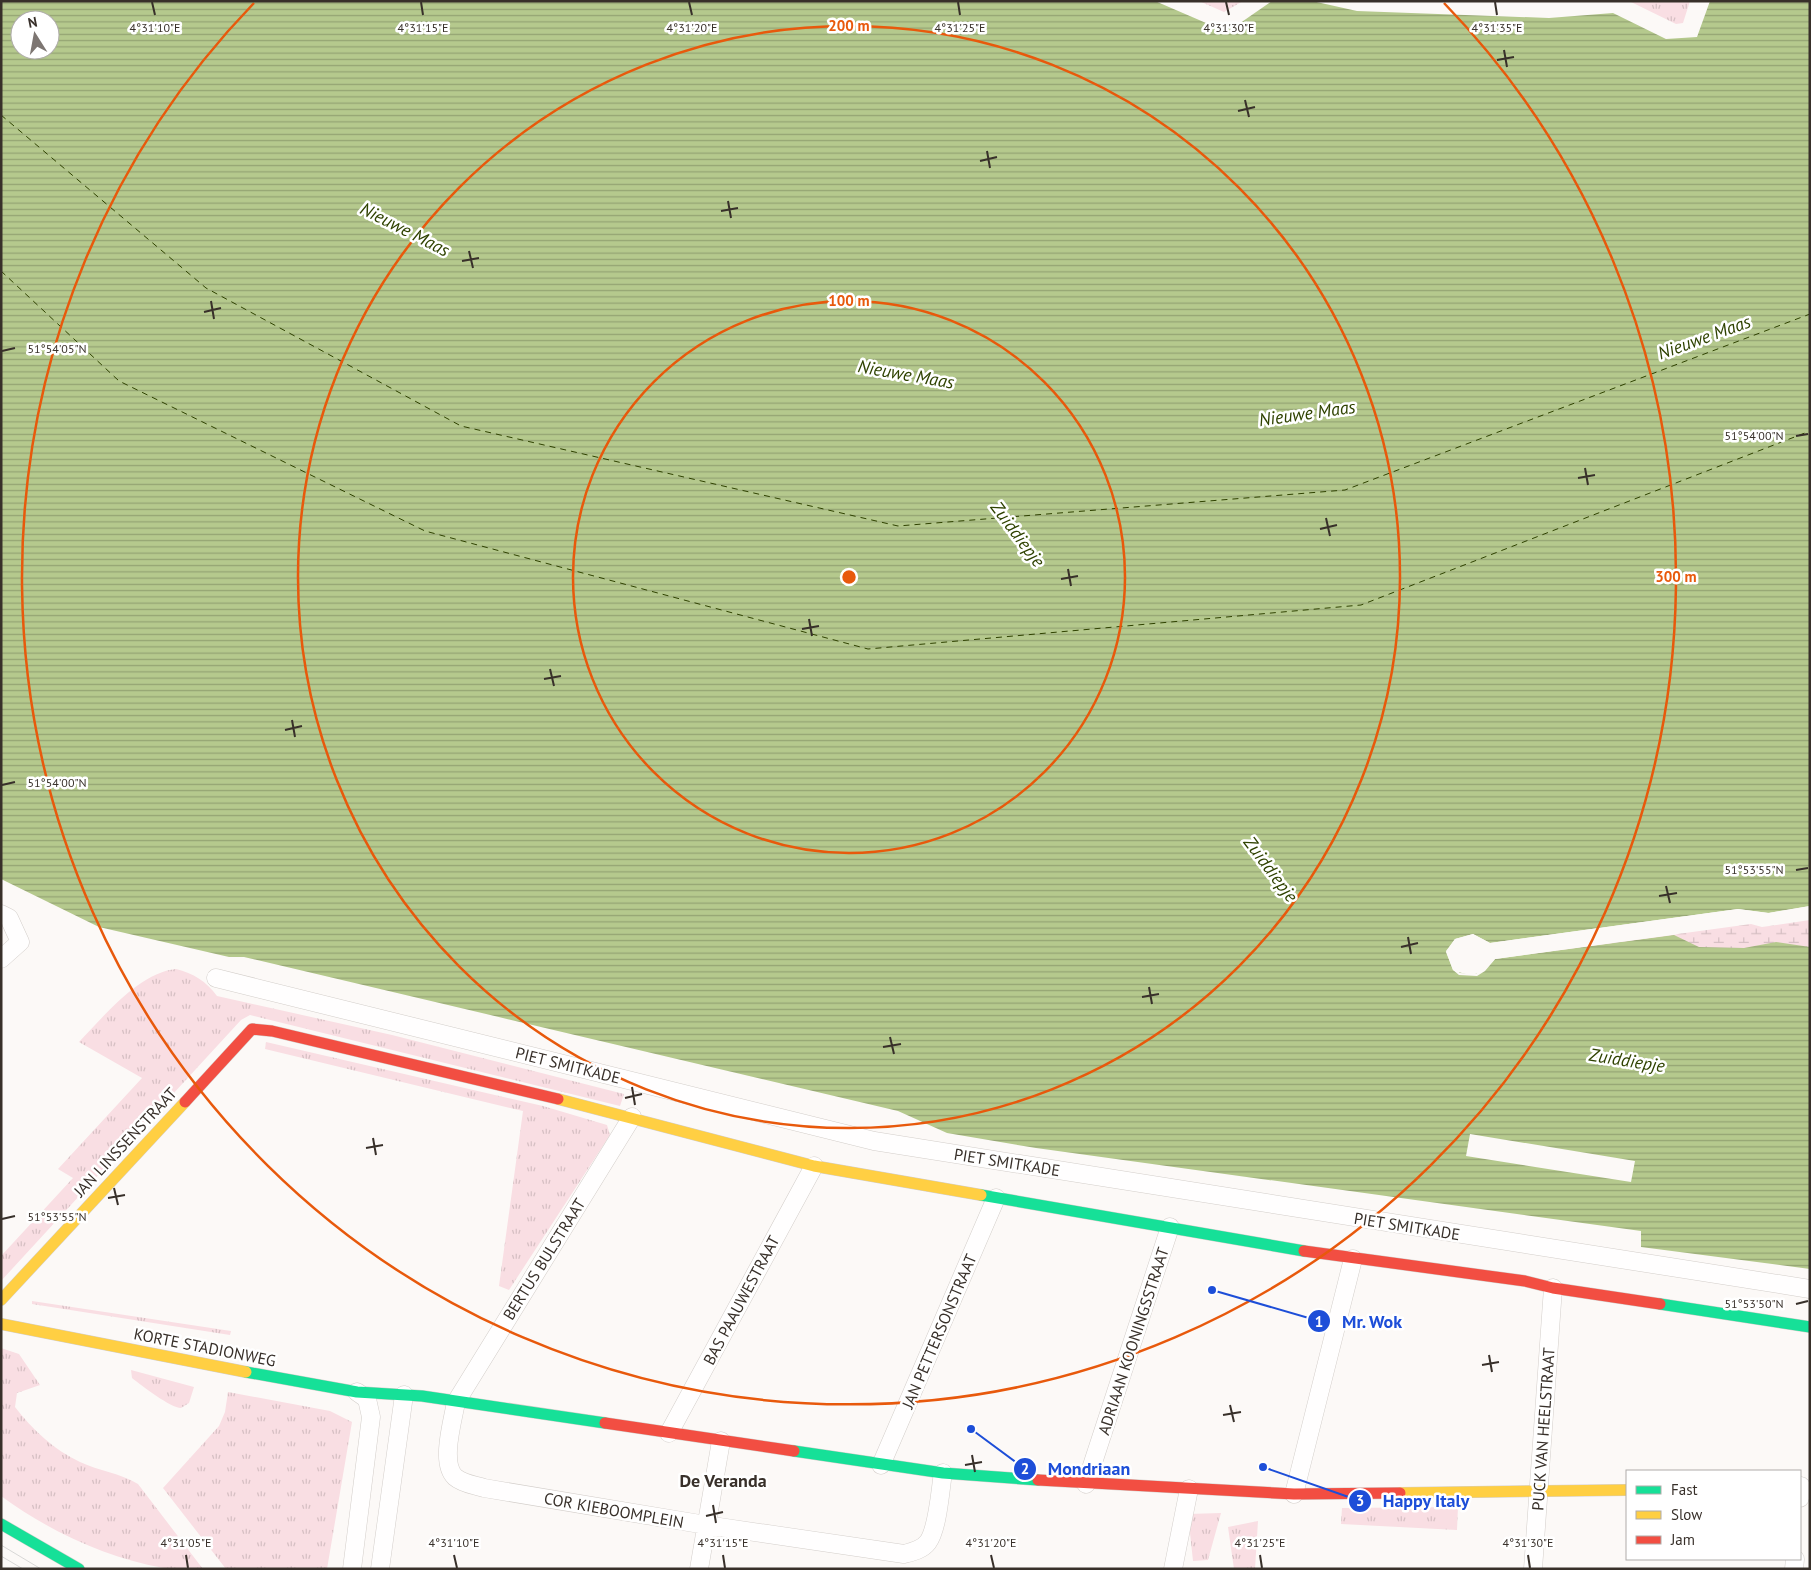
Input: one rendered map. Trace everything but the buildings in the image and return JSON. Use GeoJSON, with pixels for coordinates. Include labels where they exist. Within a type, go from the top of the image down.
{"type":"FeatureCollection","features":[{"type":"Feature","properties":{"kind":"street"},"geometry":{"type":"LineString","coordinates":[[1,914],[9,918],[20,942],[1,959]]}},
{"type":"Feature","properties":{"kind":"street","name":"PIET SMITKADE"},"geometry":{"type":"LineString","coordinates":[[216,978],[874,1140],[1810,1289]]}},
{"type":"Feature","properties":{"kind":"street","name":"JAN LINSSENSTRAAT"},"geometry":{"type":"LineString","coordinates":[[1,1300],[252,1029],[272,1031],[632,1117]]}},
{"type":"Feature","properties":{"kind":"street"},"geometry":{"type":"LineString","coordinates":[[632,1117],[814,1166],[1353,1259],[1525,1281],[1553,1288],[1810,1326]]}},
{"type":"Feature","properties":{"kind":"street","name":"BERTUS BULSTRAAT"},"geometry":{"type":"LineString","coordinates":[[456,1402],[632,1117]]}},
{"type":"Feature","properties":{"kind":"street","name":"BAS PAAUWESTRAAT"},"geometry":{"type":"LineString","coordinates":[[669,1433],[814,1166]]}},
{"type":"Feature","properties":{"kind":"street","name":"JAN PETTERSONSTRAAT"},"geometry":{"type":"LineString","coordinates":[[882,1464],[996,1198]]}},
{"type":"Feature","properties":{"kind":"street","name":"ADRIAAN KOONINGSSTRAAT"},"geometry":{"type":"LineString","coordinates":[[1086,1484],[1170,1227]]}},
{"type":"Feature","properties":{"kind":"street"},"geometry":{"type":"LineString","coordinates":[[1294,1494],[1353,1259]]}},
{"type":"Feature","properties":{"kind":"street","name":"PUCK VAN HEELSTRAAT"},"geometry":{"type":"LineString","coordinates":[[1533,1569],[1553,1288]]}},
{"type":"Feature","properties":{"kind":"street","name":"KORTE STADIONWEG"},"geometry":{"type":"LineString","coordinates":[[1,1324],[59,1337],[358,1392],[404,1395]]}},
{"type":"Feature","properties":{"kind":"street"},"geometry":{"type":"LineString","coordinates":[[352,1569],[371,1417],[371,1407],[367,1399],[358,1392]]}},
{"type":"Feature","properties":{"kind":"street"},"geometry":{"type":"LineString","coordinates":[[380,1569],[404,1395],[943,1473],[1189,1493],[1294,1494],[1626,1490]]}},
{"type":"Feature","properties":{"kind":"street","name":"COR KIEBOOMPLEIN"},"geometry":{"type":"LineString","coordinates":[[456,1402],[448,1460],[454,1477],[464,1483],[706,1525],[904,1554],[920,1550],[928,1542],[933,1529],[943,1473]]}},
{"type":"Feature","properties":{"kind":"street"},"geometry":{"type":"LineString","coordinates":[[699,1569],[721,1441]]}},
{"type":"Feature","properties":{"kind":"street"},"geometry":{"type":"LineString","coordinates":[[1173,1569],[1189,1493]]}},
{"type":"Feature","properties":{"kind":"street"},"geometry":{"type":"LineString","coordinates":[[1,1524],[79,1569]]}},
{"type":"Feature","properties":{"kind":"green space"},"geometry":{"type":"Polygon","coordinates":[[[1199,1],[1243,1],[1224,12],[1199,1]]]}},
{"type":"Feature","properties":{"kind":"green space"},"geometry":{"type":"Polygon","coordinates":[[[1629,1],[1690,1],[1683,23],[1676,24],[1629,1]]]}},
{"type":"Feature","properties":{"kind":"green space"},"geometry":{"type":"Polygon","coordinates":[[[1810,920],[1810,993],[1531,954],[1751,924],[1762,927],[1810,920]]]}},
{"type":"Feature","properties":{"kind":"green space"},"geometry":{"type":"Polygon","coordinates":[[[176,969],[199,979],[209,986],[217,996],[392,1035],[624,1094],[620,1106],[250,1015],[241,1020],[1,1281],[1,1256],[73,1178],[58,1169],[142,1078],[79,1042],[123,997],[136,987],[162,972],[176,969]]]}},
{"type":"Feature","properties":{"kind":"green space"},"geometry":{"type":"Polygon","coordinates":[[[266,1042],[543,1106],[607,1125],[610,1135],[509,1290],[499,1286],[523,1111],[265,1049],[266,1042]]]}},
{"type":"Feature","properties":{"kind":"green space"},"geometry":{"type":"Polygon","coordinates":[[[32,1301],[231,1331],[230,1335],[32,1304],[32,1301]]]}},
{"type":"Feature","properties":{"kind":"green space"},"geometry":{"type":"Polygon","coordinates":[[[1,1348],[19,1354],[40,1385],[17,1393],[15,1407],[29,1423],[52,1445],[70,1457],[138,1484],[203,1569],[164,1568],[100,1550],[58,1532],[1,1496],[1,1348]]]}},
{"type":"Feature","properties":{"kind":"green space"},"geometry":{"type":"Polygon","coordinates":[[[131,1370],[194,1387],[189,1403],[181,1408],[164,1401],[132,1378],[131,1370]]]}},
{"type":"Feature","properties":{"kind":"green space"},"geometry":{"type":"Polygon","coordinates":[[[228,1392],[330,1411],[352,1422],[327,1569],[226,1569],[163,1488],[219,1426],[225,1412],[228,1392]]]}},
{"type":"Feature","properties":{"kind":"green space"},"geometry":{"type":"Polygon","coordinates":[[[1458,1507],[1457,1530],[1341,1524],[1342,1508],[1458,1507]]]}},
{"type":"Feature","properties":{"kind":"green space"},"geometry":{"type":"Polygon","coordinates":[[[1221,1513],[1208,1560],[1193,1561],[1188,1514],[1221,1513]]]}},
{"type":"Feature","properties":{"kind":"green space"},"geometry":{"type":"Polygon","coordinates":[[[1258,1521],[1255,1569],[1234,1569],[1228,1527],[1258,1521]]]}},
{"type":"Feature","properties":{"kind":"water"},"geometry":{"type":"Polygon","coordinates":[[[1,1],[1155,1],[1220,29],[1233,28],[1272,1],[1312,1],[1357,11],[1549,18],[1613,13],[1666,39],[1697,37],[1710,1],[1810,1],[1810,906],[1768,913],[1738,909],[1490,943],[1473,934],[1455,939],[1446,952],[1453,970],[1471,975],[1481,972],[1495,959],[1674,935],[1699,947],[1744,948],[1776,942],[1810,947],[1810,1269],[1641,1247],[1641,1231],[1036,1148],[947,1133],[898,1111],[244,957],[229,957],[99,927],[1,879],[1,1]]]}},
{"type":"Feature","properties":{"kind":"pier"},"geometry":{"type":"Polygon","coordinates":[[[1810,906],[1810,909],[1769,916],[1738,911],[1491,946],[1473,937],[1456,941],[1449,952],[1455,969],[1460,973],[1476,974],[1495,957],[1674,932],[1679,934],[1495,959],[1485,971],[1477,976],[1459,975],[1453,970],[1446,951],[1455,939],[1473,934],[1490,943],[1738,909],[1769,913],[1810,906]]]}},
{"type":"Feature","properties":{"kind":"pier"},"geometry":{"type":"Polygon","coordinates":[[[1470,1134],[1635,1161],[1631,1182],[1466,1156],[1470,1134]]]}},
{"type":"Feature","properties":{"kind":"ferry route"},"geometry":{"type":"LineString","coordinates":[[1,115],[206,288],[461,426],[898,526],[1345,490],[1810,314]]}},
{"type":"Feature","properties":{"kind":"ferry route"},"geometry":{"type":"LineString","coordinates":[[1,271],[119,381],[425,531],[868,649],[1361,605],[1810,431]]}},
{"type":"Feature","properties":{"kind":"tram line"},"geometry":{"type":"LineString","coordinates":[[1,1545],[41,1569]]}},
{"type":"Feature","properties":{"kind":"tram line"},"geometry":{"type":"LineString","coordinates":[[1,1556],[23,1569]]}},
{"type":"Feature","properties":{"kind":"traffic: fast"},"geometry":{"type":"LineString","coordinates":[[981,1195],[1304,1251]]}},
{"type":"Feature","properties":{"kind":"traffic: fast"},"geometry":{"type":"LineString","coordinates":[[1660,1304],[1810,1327]]}},
{"type":"Feature","properties":{"kind":"traffic: fast"},"geometry":{"type":"LineString","coordinates":[[246,1372],[357,1392],[422,1396],[605,1423]]}},
{"type":"Feature","properties":{"kind":"traffic: fast"},"geometry":{"type":"LineString","coordinates":[[794,1451],[943,1473],[1038,1480]]}},
{"type":"Feature","properties":{"kind":"traffic: fast"},"geometry":{"type":"LineString","coordinates":[[1,1524],[79,1569]]}},
{"type":"Feature","properties":{"kind":"traffic: slow"},"geometry":{"type":"LineString","coordinates":[[558,1099],[814,1166],[981,1195]]}},
{"type":"Feature","properties":{"kind":"traffic: slow"},"geometry":{"type":"LineString","coordinates":[[1,1300],[185,1102]]}},
{"type":"Feature","properties":{"kind":"traffic: slow"},"geometry":{"type":"LineString","coordinates":[[1,1324],[246,1372]]}},
{"type":"Feature","properties":{"kind":"traffic: slow"},"geometry":{"type":"LineString","coordinates":[[1400,1493],[1626,1490]]}},
{"type":"Feature","properties":{"kind":"traffic: jam"},"geometry":{"type":"LineString","coordinates":[[185,1102],[252,1029],[272,1031],[558,1099]]}},
{"type":"Feature","properties":{"kind":"traffic: jam"},"geometry":{"type":"LineString","coordinates":[[1304,1251],[1525,1281],[1553,1288],[1660,1304]]}},
{"type":"Feature","properties":{"kind":"traffic: jam"},"geometry":{"type":"LineString","coordinates":[[605,1423],[794,1451]]}},
{"type":"Feature","properties":{"kind":"traffic: jam"},"geometry":{"type":"LineString","coordinates":[[1038,1480],[1294,1494],[1400,1493]]}},
{"type":"Feature","properties":{"kind":"place","name":"Mr. Wok"},"geometry":{"type":"Point","coordinates":[1212,1290]}},
{"type":"Feature","properties":{"kind":"place","name":"Mondriaan"},"geometry":{"type":"Point","coordinates":[971,1429]}},
{"type":"Feature","properties":{"kind":"place","name":"Happy Italy"},"geometry":{"type":"Point","coordinates":[1263,1467]}},
{"type":"Feature","properties":{"kind":"district","name":"De Veranda"},"geometry":{"type":"Point","coordinates":[723,1480]}},
{"type":"Feature","properties":{"kind":"water label","name":"Nieuwe Maas"},"geometry":{"type":"Point","coordinates":[405,229]}},
{"type":"Feature","properties":{"kind":"water label","name":"Nieuwe Maas"},"geometry":{"type":"Point","coordinates":[1704,337]}},
{"type":"Feature","properties":{"kind":"water label","name":"Nieuwe Maas"},"geometry":{"type":"Point","coordinates":[906,374]}},
{"type":"Feature","properties":{"kind":"water label","name":"Nieuwe Maas"},"geometry":{"type":"Point","coordinates":[1307,413]}},
{"type":"Feature","properties":{"kind":"water label","name":"Zuiddiepje"},"geometry":{"type":"Point","coordinates":[1018,534]}},
{"type":"Feature","properties":{"kind":"water label","name":"Zuiddiepje"},"geometry":{"type":"Point","coordinates":[1271,869]}},
{"type":"Feature","properties":{"kind":"water label","name":"Zuiddiepje"},"geometry":{"type":"Point","coordinates":[1627,1060]}}]}
